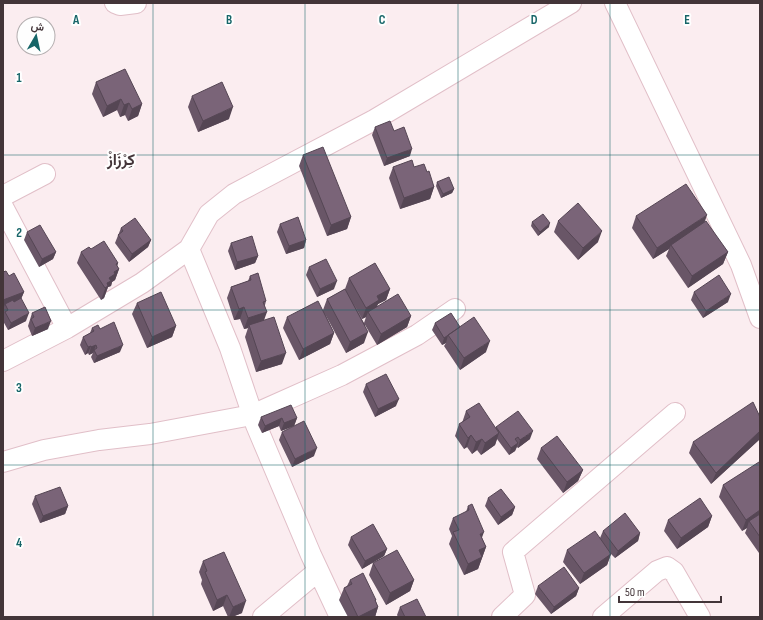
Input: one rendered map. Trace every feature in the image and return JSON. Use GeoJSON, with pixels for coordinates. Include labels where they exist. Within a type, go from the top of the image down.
{"type":"FeatureCollection","features":[{"type":"Feature","properties":{"kind":"street"},"geometry":{"type":"LineString","coordinates":[[115,3],[120,5],[136,3]]}},
{"type":"Feature","properties":{"kind":"street"},"geometry":{"type":"LineString","coordinates":[[3,361],[67,328],[142,283],[189,249],[209,214],[234,194],[374,120],[571,3]]}},
{"type":"Feature","properties":{"kind":"street"},"geometry":{"type":"LineString","coordinates":[[615,3],[742,265],[760,318]]}},
{"type":"Feature","properties":{"kind":"street"},"geometry":{"type":"LineString","coordinates":[[3,196],[45,174]]}},
{"type":"Feature","properties":{"kind":"street"},"geometry":{"type":"LineString","coordinates":[[3,207],[67,328]]}},
{"type":"Feature","properties":{"kind":"street"},"geometry":{"type":"LineString","coordinates":[[189,249],[230,348],[252,415],[318,571],[340,617]]}},
{"type":"Feature","properties":{"kind":"street"},"geometry":{"type":"LineString","coordinates":[[3,462],[44,450],[91,441],[150,434],[252,415],[342,375],[417,335],[455,309]]}},
{"type":"Feature","properties":{"kind":"street"},"geometry":{"type":"LineString","coordinates":[[502,617],[525,595],[512,552],[675,413]]}},
{"type":"Feature","properties":{"kind":"street"},"geometry":{"type":"LineString","coordinates":[[603,617],[657,571],[667,567],[674,572],[700,617]]}},
{"type":"Feature","properties":{"kind":"street"},"geometry":{"type":"LineString","coordinates":[[263,617],[318,571]]}},
{"type":"Feature","properties":{"kind":"building"},"geometry":{"type":"Polygon","coordinates":[[[125,69],[142,104],[132,109],[129,103],[124,105],[121,99],[107,106],[96,82],[125,69]]]}},
{"type":"Feature","properties":{"kind":"building"},"geometry":{"type":"Polygon","coordinates":[[[222,82],[233,107],[203,121],[192,96],[222,82]]]}},
{"type":"Feature","properties":{"kind":"building"},"geometry":{"type":"Polygon","coordinates":[[[390,121],[394,131],[404,127],[412,149],[387,158],[375,127],[390,121]]]}},
{"type":"Feature","properties":{"kind":"building"},"geometry":{"type":"Polygon","coordinates":[[[323,147],[351,217],[331,225],[303,155],[323,147]]]}},
{"type":"Feature","properties":{"kind":"building"},"geometry":{"type":"Polygon","coordinates":[[[412,160],[414,167],[424,164],[427,172],[429,171],[434,187],[404,198],[393,167],[412,160]]]}},
{"type":"Feature","properties":{"kind":"building"},"geometry":{"type":"Polygon","coordinates":[[[449,177],[454,189],[443,194],[437,182],[449,177]]]}},
{"type":"Feature","properties":{"kind":"building"},"geometry":{"type":"Polygon","coordinates":[[[686,184],[707,215],[657,248],[636,216],[686,184]]]}},
{"type":"Feature","properties":{"kind":"building"},"geometry":{"type":"Polygon","coordinates":[[[578,203],[602,231],[583,248],[558,221],[578,203]]]}},
{"type":"Feature","properties":{"kind":"building"},"geometry":{"type":"Polygon","coordinates":[[[543,214],[550,223],[540,232],[532,222],[543,214]]]}},
{"type":"Feature","properties":{"kind":"building"},"geometry":{"type":"Polygon","coordinates":[[[298,217],[306,240],[289,246],[280,224],[298,217]]]}},
{"type":"Feature","properties":{"kind":"building"},"geometry":{"type":"Polygon","coordinates":[[[135,218],[151,240],[132,254],[118,235],[123,231],[121,228],[135,218]]]}},
{"type":"Feature","properties":{"kind":"building"},"geometry":{"type":"Polygon","coordinates":[[[706,221],[728,252],[692,276],[671,245],[706,221]]]}},
{"type":"Feature","properties":{"kind":"building"},"geometry":{"type":"Polygon","coordinates":[[[40,225],[56,252],[42,259],[27,232],[40,225]]]}},
{"type":"Feature","properties":{"kind":"building"},"geometry":{"type":"Polygon","coordinates":[[[252,236],[258,256],[237,262],[231,243],[252,236]]]}},
{"type":"Feature","properties":{"kind":"building"},"geometry":{"type":"Polygon","coordinates":[[[104,241],[118,263],[116,264],[119,269],[109,278],[111,281],[107,283],[108,286],[105,288],[81,252],[89,247],[91,249],[104,241]]]}},
{"type":"Feature","properties":{"kind":"building"},"geometry":{"type":"Polygon","coordinates":[[[326,259],[337,281],[320,289],[309,267],[326,259]]]}},
{"type":"Feature","properties":{"kind":"building"},"geometry":{"type":"Polygon","coordinates":[[[375,263],[390,289],[377,296],[379,300],[366,308],[349,278],[375,263]]]}},
{"type":"Feature","properties":{"kind":"building"},"geometry":{"type":"Polygon","coordinates":[[[6,271],[9,276],[14,273],[24,292],[3,300],[3,272],[6,271]]]}},
{"type":"Feature","properties":{"kind":"building"},"geometry":{"type":"Polygon","coordinates":[[[258,273],[266,301],[263,302],[267,312],[248,318],[244,307],[239,309],[231,287],[251,280],[250,276],[258,273]]]}},
{"type":"Feature","properties":{"kind":"building"},"geometry":{"type":"Polygon","coordinates":[[[719,275],[731,294],[706,311],[694,292],[719,275]]]}},
{"type":"Feature","properties":{"kind":"building"},"geometry":{"type":"Polygon","coordinates":[[[345,289],[368,332],[350,342],[327,299],[345,289]]]}},
{"type":"Feature","properties":{"kind":"building"},"geometry":{"type":"Polygon","coordinates":[[[161,292],[176,326],[152,337],[137,303],[161,292]]]}},
{"type":"Feature","properties":{"kind":"building"},"geometry":{"type":"Polygon","coordinates":[[[398,294],[411,316],[381,334],[368,312],[398,294]]]}},
{"type":"Feature","properties":{"kind":"building"},"geometry":{"type":"Polygon","coordinates":[[[21,298],[29,313],[11,323],[5,312],[8,310],[5,304],[13,300],[14,302],[21,298]]]}},
{"type":"Feature","properties":{"kind":"building"},"geometry":{"type":"Polygon","coordinates":[[[318,301],[334,333],[303,349],[287,317],[318,301]]]}},
{"type":"Feature","properties":{"kind":"building"},"geometry":{"type":"Polygon","coordinates":[[[45,307],[51,321],[35,328],[31,319],[34,317],[32,313],[45,307]]]}},
{"type":"Feature","properties":{"kind":"building"},"geometry":{"type":"Polygon","coordinates":[[[451,313],[460,327],[444,338],[435,323],[451,313]]]}},
{"type":"Feature","properties":{"kind":"building"},"geometry":{"type":"Polygon","coordinates":[[[274,317],[286,353],[261,361],[249,325],[274,317]]]}},
{"type":"Feature","properties":{"kind":"building"},"geometry":{"type":"Polygon","coordinates":[[[474,317],[490,341],[464,358],[448,335],[474,317]]]}},
{"type":"Feature","properties":{"kind":"building"},"geometry":{"type":"Polygon","coordinates":[[[114,322],[123,345],[97,356],[94,350],[97,348],[96,345],[88,347],[83,337],[94,331],[92,328],[98,325],[100,329],[114,322]]]}},
{"type":"Feature","properties":{"kind":"building"},"geometry":{"type":"Polygon","coordinates":[[[386,374],[399,399],[378,409],[366,384],[386,374]]]}},
{"type":"Feature","properties":{"kind":"building"},"geometry":{"type":"Polygon","coordinates":[[[753,402],[760,417],[760,431],[716,473],[693,442],[753,402]]]}},
{"type":"Feature","properties":{"kind":"building"},"geometry":{"type":"Polygon","coordinates":[[[479,403],[499,433],[485,443],[482,439],[476,442],[471,435],[468,438],[459,424],[470,417],[466,411],[479,403]]]}},
{"type":"Feature","properties":{"kind":"building"},"geometry":{"type":"Polygon","coordinates":[[[291,405],[297,418],[284,423],[282,418],[265,426],[261,417],[291,405]]]}},
{"type":"Feature","properties":{"kind":"building"},"geometry":{"type":"Polygon","coordinates":[[[518,411],[533,431],[520,440],[518,437],[515,439],[518,443],[511,448],[496,427],[518,411]]]}},
{"type":"Feature","properties":{"kind":"building"},"geometry":{"type":"Polygon","coordinates":[[[304,421],[317,448],[295,459],[282,432],[304,421]]]}},
{"type":"Feature","properties":{"kind":"building"},"geometry":{"type":"Polygon","coordinates":[[[557,436],[583,470],[567,482],[541,448],[557,436]]]}},
{"type":"Feature","properties":{"kind":"building"},"geometry":{"type":"Polygon","coordinates":[[[759,462],[760,510],[746,520],[723,485],[759,462]]]}},
{"type":"Feature","properties":{"kind":"building"},"geometry":{"type":"Polygon","coordinates":[[[60,487],[68,506],[43,516],[35,496],[60,487]]]}},
{"type":"Feature","properties":{"kind":"building"},"geometry":{"type":"Polygon","coordinates":[[[501,489],[515,507],[501,517],[488,498],[501,489]]]}},
{"type":"Feature","properties":{"kind":"building"},"geometry":{"type":"Polygon","coordinates":[[[700,498],[712,516],[681,538],[668,520],[700,498]]]}},
{"type":"Feature","properties":{"kind":"building"},"geometry":{"type":"Polygon","coordinates":[[[472,504],[484,532],[480,534],[486,547],[479,550],[482,557],[468,564],[453,532],[459,530],[453,518],[469,510],[468,506],[472,504]]]}},
{"type":"Feature","properties":{"kind":"building"},"geometry":{"type":"Polygon","coordinates":[[[625,513],[640,533],[618,551],[603,531],[625,513]]]}},
{"type":"Feature","properties":{"kind":"building"},"geometry":{"type":"Polygon","coordinates":[[[760,514],[760,537],[749,521],[760,514]]]}},
{"type":"Feature","properties":{"kind":"building"},"geometry":{"type":"Polygon","coordinates":[[[373,524],[387,549],[365,561],[351,537],[373,524]]]}},
{"type":"Feature","properties":{"kind":"building"},"geometry":{"type":"Polygon","coordinates":[[[595,531],[611,554],[584,573],[567,550],[595,531]]]}},
{"type":"Feature","properties":{"kind":"building"},"geometry":{"type":"Polygon","coordinates":[[[397,550],[414,580],[390,593],[373,563],[397,550]]]}},
{"type":"Feature","properties":{"kind":"building"},"geometry":{"type":"Polygon","coordinates":[[[224,552],[246,601],[233,607],[227,595],[217,600],[205,572],[207,571],[203,561],[224,552]]]}},
{"type":"Feature","properties":{"kind":"building"},"geometry":{"type":"Polygon","coordinates":[[[564,567],[579,588],[554,607],[538,586],[564,567]]]}},
{"type":"Feature","properties":{"kind":"building"},"geometry":{"type":"Polygon","coordinates":[[[363,573],[378,607],[358,617],[344,588],[352,584],[350,580],[363,573]]]}},
{"type":"Feature","properties":{"kind":"building"},"geometry":{"type":"Polygon","coordinates":[[[417,599],[426,617],[405,617],[400,607],[417,599]]]}},
{"type":"Feature","properties":{"kind":"district","name":"كِرْزَازْ"},"geometry":{"type":"Point","coordinates":[121,160]}}]}
